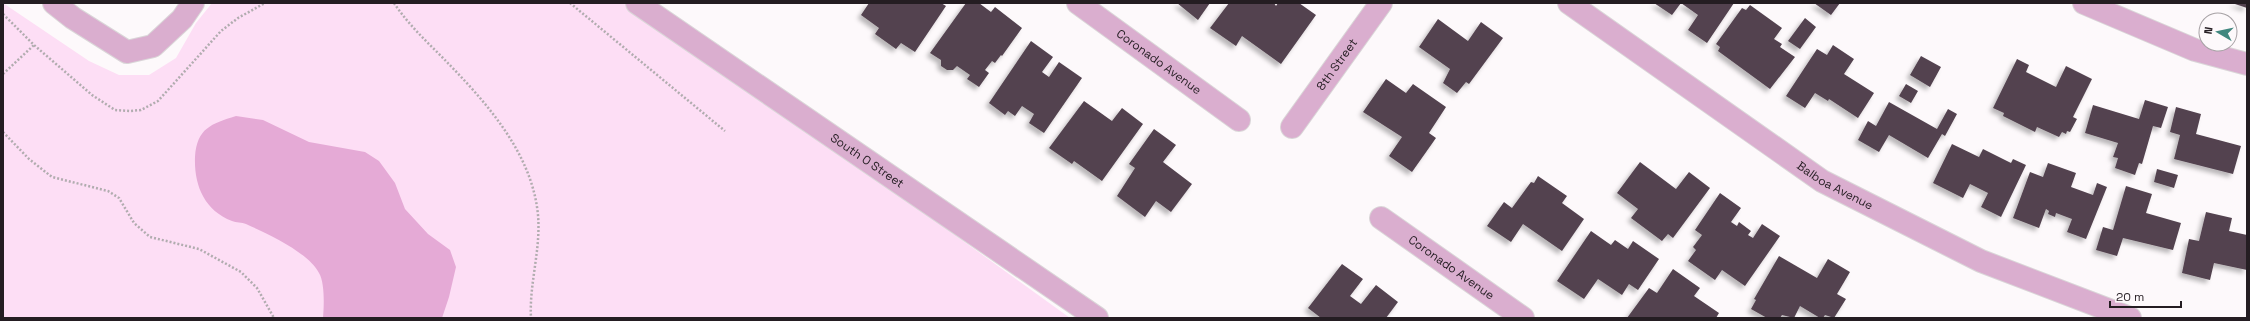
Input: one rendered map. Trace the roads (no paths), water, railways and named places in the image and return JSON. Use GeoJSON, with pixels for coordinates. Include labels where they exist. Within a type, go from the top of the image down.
{"type":"FeatureCollection","features":[{"type":"Feature","properties":{"kind":"street"},"geometry":{"type":"LineString","coordinates":[[54,3],[126,52],[153,46],[182,20],[193,3]]}},
{"type":"Feature","properties":{"kind":"street","name":"South O Street"},"geometry":{"type":"LineString","coordinates":[[637,3],[1097,318]]}},
{"type":"Feature","properties":{"kind":"street","name":"Coronado Avenue"},"geometry":{"type":"LineString","coordinates":[[1078,3],[1240,120]]}},
{"type":"Feature","properties":{"kind":"street","name":"8th Street"},"geometry":{"type":"LineString","coordinates":[[1292,127],[1381,3]]}},
{"type":"Feature","properties":{"kind":"street","name":"Balboa Avenue"},"geometry":{"type":"LineString","coordinates":[[1569,3],[1822,181],[1981,261],[2130,318]]}},
{"type":"Feature","properties":{"kind":"street"},"geometry":{"type":"LineString","coordinates":[[2084,3],[2195,50],[2247,64]]}},
{"type":"Feature","properties":{"kind":"street","name":"Coronado Avenue"},"geometry":{"type":"LineString","coordinates":[[1381,218],[1522,318]]}}]}
